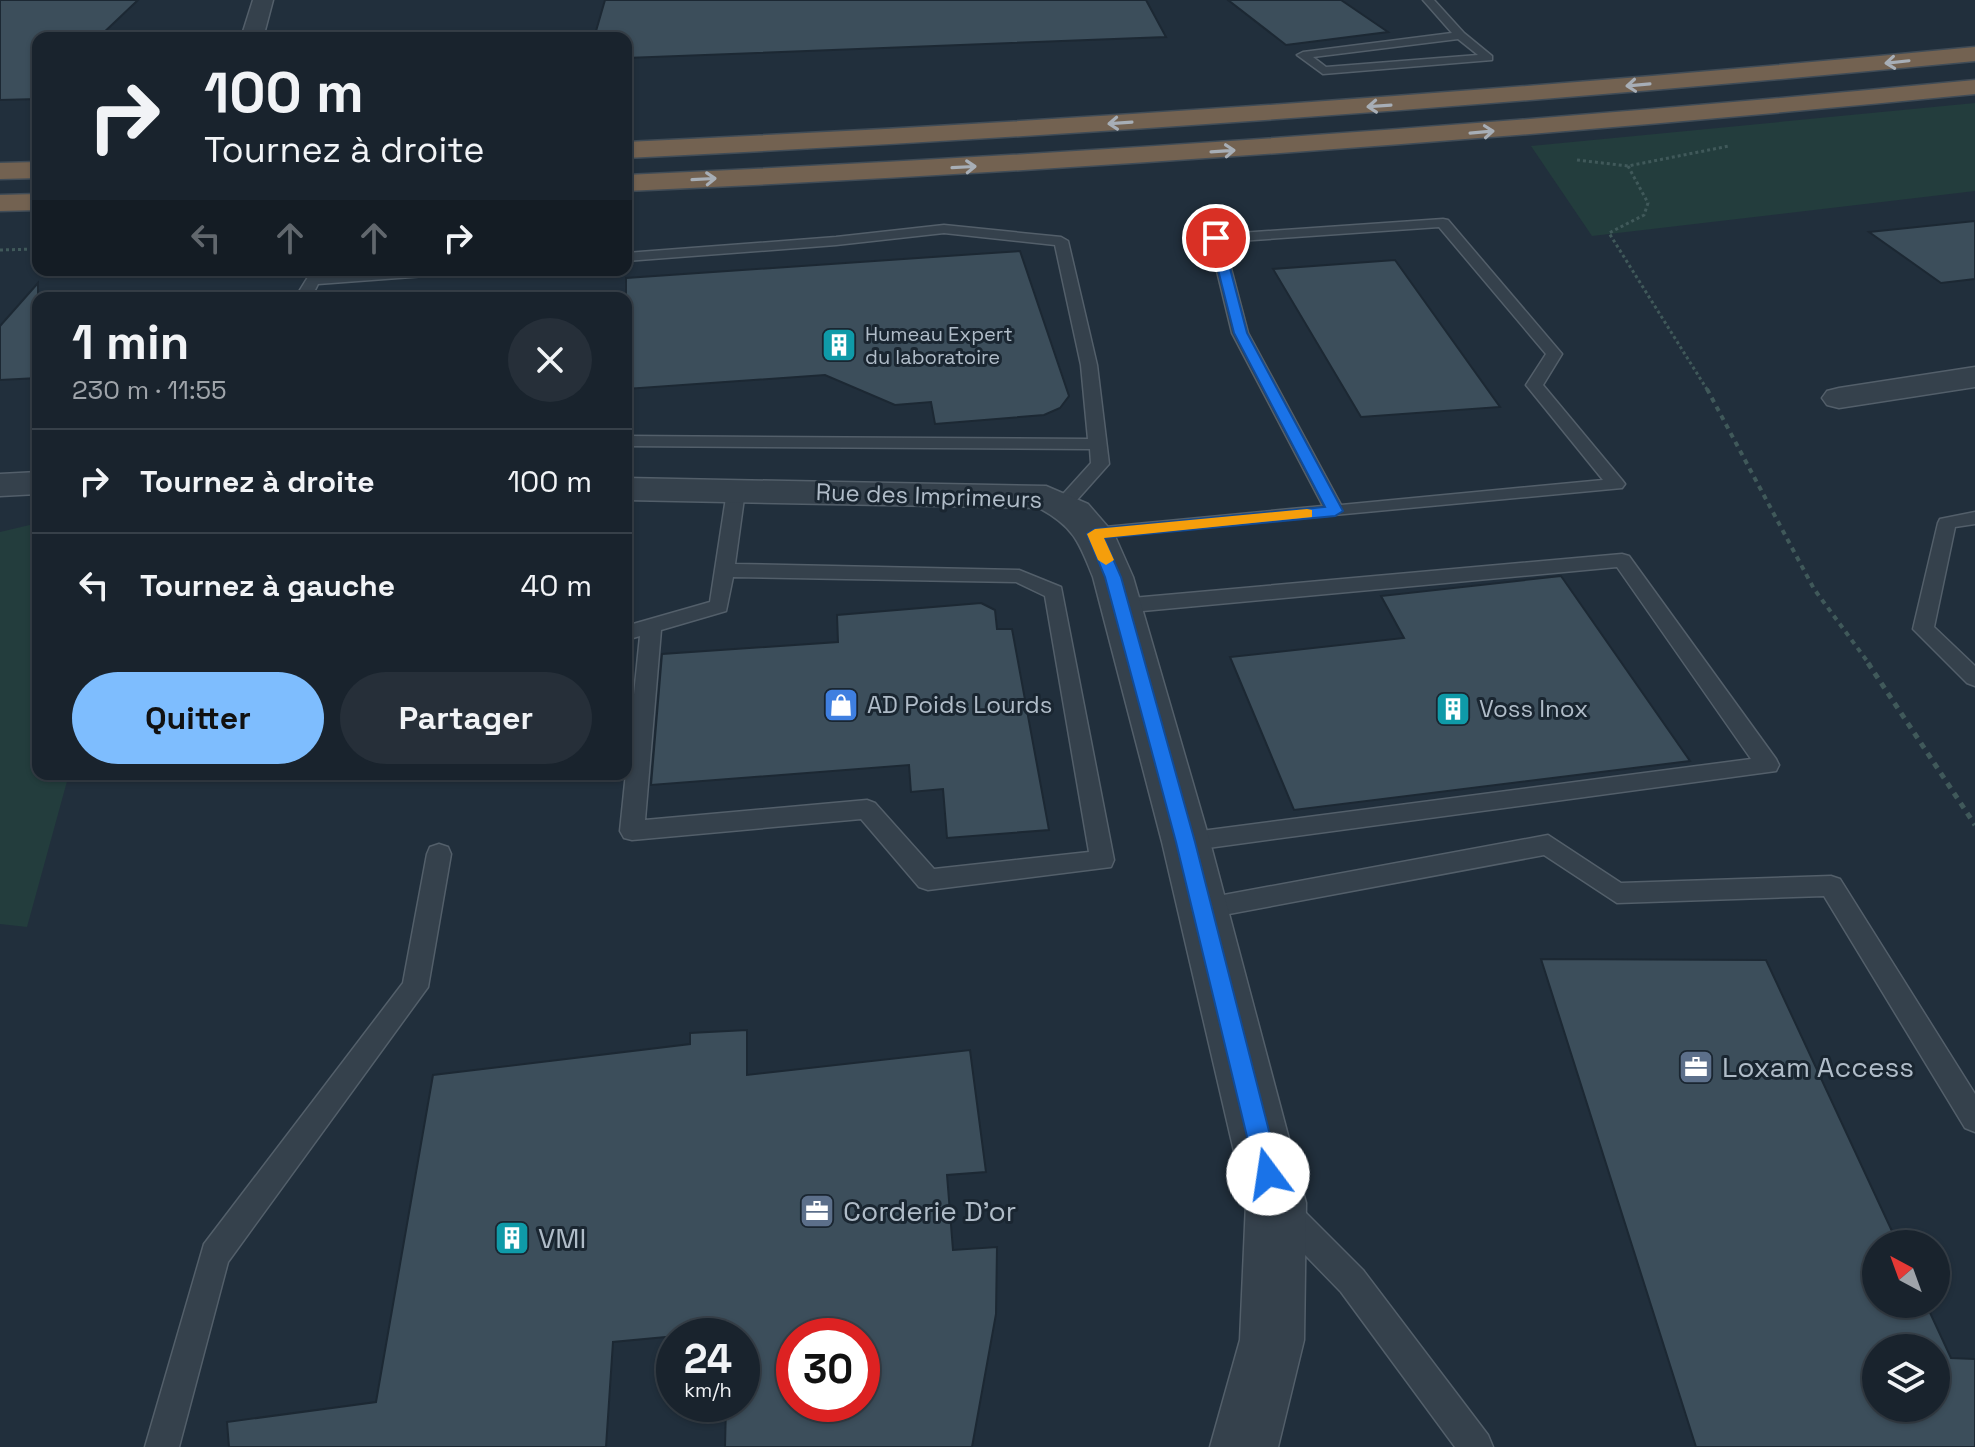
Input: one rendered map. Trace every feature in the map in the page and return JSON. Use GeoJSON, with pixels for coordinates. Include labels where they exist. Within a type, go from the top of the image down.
{"type":"FeatureCollection","features":[{"type":"Feature","properties":{"kind":"highway"},"geometry":{"type":"LineString","coordinates":[[632,150],[1307,111],[1663,84],[1975,54]]}},
{"type":"Feature","properties":{"kind":"highway"},"geometry":{"type":"LineString","coordinates":[[632,183],[1216,152],[1530,128],[1975,87]]}},
{"type":"Feature","properties":{"kind":"highway"},"geometry":{"type":"LineString","coordinates":[[0,171],[32,170]]}},
{"type":"Feature","properties":{"kind":"highway"},"geometry":{"type":"LineString","coordinates":[[0,203],[32,202]]}},
{"type":"Feature","properties":{"kind":"street"},"geometry":{"type":"LineString","coordinates":[[254,32],[263,0]]}},
{"type":"Feature","properties":{"kind":"street"},"geometry":{"type":"LineString","coordinates":[[1839,398],[1975,377]]}},
{"type":"Feature","properties":{"kind":"street"},"geometry":{"type":"LineString","coordinates":[[0,485],[32,483]]}},
{"type":"Feature","properties":{"kind":"street","name":"Rue des Imprimeurs"},"geometry":{"type":"LineString","coordinates":[[632,489],[1046,497],[1078,520]]}},
{"type":"Feature","properties":{"kind":"street"},"geometry":{"type":"LineString","coordinates":[[1078,520],[1113,577],[1186,842],[1276,1203],[1272,1340],[1244,1447]]}},
{"type":"Feature","properties":{"kind":"lane"},"geometry":{"type":"LineString","coordinates":[[1428,0],[1460,35],[1488,58],[1323,71],[1303,55],[1460,35]]}},
{"type":"Feature","properties":{"kind":"lane"},"geometry":{"type":"LineString","coordinates":[[632,257],[836,241],[944,229],[1061,241],[1089,365],[1100,464],[1078,520],[1335,511],[1616,484],[1534,385],[1554,354],[1443,223],[1216,238],[1240,333],[1335,511]]}},
{"type":"Feature","properties":{"kind":"lane"},"geometry":{"type":"LineString","coordinates":[[306,292],[313,280],[369,276]]}},
{"type":"Feature","properties":{"kind":"lane"},"geometry":{"type":"LineString","coordinates":[[632,441],[1098,444]]}},
{"type":"Feature","properties":{"kind":"lane"},"geometry":{"type":"LineString","coordinates":[[632,631],[719,606],[736,491]]}},
{"type":"Feature","properties":{"kind":"lane"},"geometry":{"type":"LineString","coordinates":[[1975,518],[1947,523],[1923,629],[1975,678]]}},
{"type":"Feature","properties":{"kind":"lane"},"geometry":{"type":"LineString","coordinates":[[1121,606],[1622,560],[1768,765],[1186,842]]}},
{"type":"Feature","properties":{"kind":"lane"},"geometry":{"type":"LineString","coordinates":[[651,625],[632,831],[867,809],[928,880],[1102,860],[1054,592],[1019,576],[723,570]]}},
{"type":"Feature","properties":{"kind":"lane"},"geometry":{"type":"LineString","coordinates":[[1202,909],[1548,845],[1617,893],[1831,886],[1975,1119]]}},
{"type":"Feature","properties":{"kind":"lane"},"geometry":{"type":"LineString","coordinates":[[162,1447],[215,1255],[415,987],[439,854]]}},
{"type":"Feature","properties":{"kind":"lane"},"geometry":{"type":"LineString","coordinates":[[1276,1203],[1352,1281],[1476,1447]]}},
{"type":"Feature","properties":{"kind":"path"},"geometry":{"type":"LineString","coordinates":[[1628,166],[1648,203],[1644,215],[1609,233],[1699,375],[1814,589],[1878,677],[1975,825]]}},
{"type":"Feature","properties":{"kind":"path"},"geometry":{"type":"LineString","coordinates":[[0,250],[32,249]]}},
{"type":"Feature","properties":{"kind":"green space"},"geometry":{"type":"Polygon","coordinates":[[[1975,103],[1975,191],[1592,236],[1531,146],[1975,103]]]}},
{"type":"Feature","properties":{"kind":"green space"},"geometry":{"type":"Polygon","coordinates":[[[32,524],[32,780],[67,780],[27,927],[0,924],[0,532],[32,524]]]}},
{"type":"Feature","properties":{"kind":"building"},"geometry":{"type":"Polygon","coordinates":[[[0,0],[138,0],[104,32],[32,32],[32,99],[0,100],[0,0]]]}},
{"type":"Feature","properties":{"kind":"building"},"geometry":{"type":"Polygon","coordinates":[[[605,0],[1146,0],[1166,37],[632,58],[632,32],[596,32],[605,0]]]}},
{"type":"Feature","properties":{"kind":"building"},"geometry":{"type":"Polygon","coordinates":[[[1228,0],[1341,0],[1388,32],[1286,45],[1228,0]]]}},
{"type":"Feature","properties":{"kind":"building"},"geometry":{"type":"Polygon","coordinates":[[[1975,221],[1975,279],[1941,283],[1869,232],[1975,221]]]}},
{"type":"Feature","properties":{"kind":"building","name":"Humeau Expert du laboratoire"},"geometry":{"type":"Polygon","coordinates":[[[1020,251],[1069,396],[1060,408],[1044,415],[935,424],[931,402],[895,405],[825,375],[632,389],[632,292],[626,292],[626,278],[1020,251]]]}},
{"type":"Feature","properties":{"kind":"building"},"geometry":{"type":"Polygon","coordinates":[[[1395,260],[1500,407],[1361,417],[1273,269],[1395,260]]]}},
{"type":"Feature","properties":{"kind":"building"},"geometry":{"type":"Polygon","coordinates":[[[38,283],[38,292],[32,292],[32,378],[0,380],[0,326],[38,283]]]}},
{"type":"Feature","properties":{"kind":"building","name":"Voss Inox"},"geometry":{"type":"Polygon","coordinates":[[[1561,576],[1690,761],[1294,810],[1230,657],[1404,638],[1381,596],[1561,576]]]}},
{"type":"Feature","properties":{"kind":"building","name":"AD Poids Lourds"},"geometry":{"type":"Polygon","coordinates":[[[981,603],[995,610],[997,629],[1012,629],[1049,830],[947,838],[943,789],[911,792],[909,765],[651,785],[662,654],[838,642],[837,615],[981,603]]]}},
{"type":"Feature","properties":{"kind":"building"},"geometry":{"type":"Polygon","coordinates":[[[1541,959],[1766,960],[1891,1230],[1862,1230],[1862,1318],[1932,1318],[1940,1334],[1862,1334],[1862,1422],[1950,1422],[1950,1356],[1975,1359],[1975,1447],[1696,1447],[1541,959]]]}},
{"type":"Feature","properties":{"kind":"building"},"geometry":{"type":"Polygon","coordinates":[[[747,1030],[747,1075],[970,1050],[986,1172],[947,1175],[953,1250],[997,1247],[996,1314],[972,1447],[725,1447],[726,1422],[760,1422],[760,1318],[656,1318],[656,1338],[613,1342],[606,1447],[229,1447],[227,1422],[376,1402],[433,1075],[690,1044],[690,1033],[747,1030]]]}},
{"type":"Feature","properties":{"kind":"slow traffic"},"geometry":{"type":"LineString","coordinates":[[1106,560],[1095,534],[1307,514]]}},
{"type":"Feature","properties":{"kind":"place","name":"Humeau Expert du laboratoire"},"geometry":{"type":"Point","coordinates":[839,345]}},
{"type":"Feature","properties":{"kind":"place","name":"AD Poids Lourds"},"geometry":{"type":"Point","coordinates":[841,705]}},
{"type":"Feature","properties":{"kind":"place","name":"Voss Inox"},"geometry":{"type":"Point","coordinates":[1453,709]}},
{"type":"Feature","properties":{"kind":"place","name":"Loxam Access"},"geometry":{"type":"Point","coordinates":[1696,1067]}},
{"type":"Feature","properties":{"kind":"place","name":"Corderie D'or"},"geometry":{"type":"Point","coordinates":[817,1211]}},
{"type":"Feature","properties":{"kind":"place","name":"VMI"},"geometry":{"type":"Point","coordinates":[512,1238]}},
{"type":"Feature","properties":{"kind":"route"},"geometry":{"type":"LineString","coordinates":[[1216,238],[1240,333],[1335,511],[1095,534],[1113,577],[1186,842],[1268,1174]]}}]}
